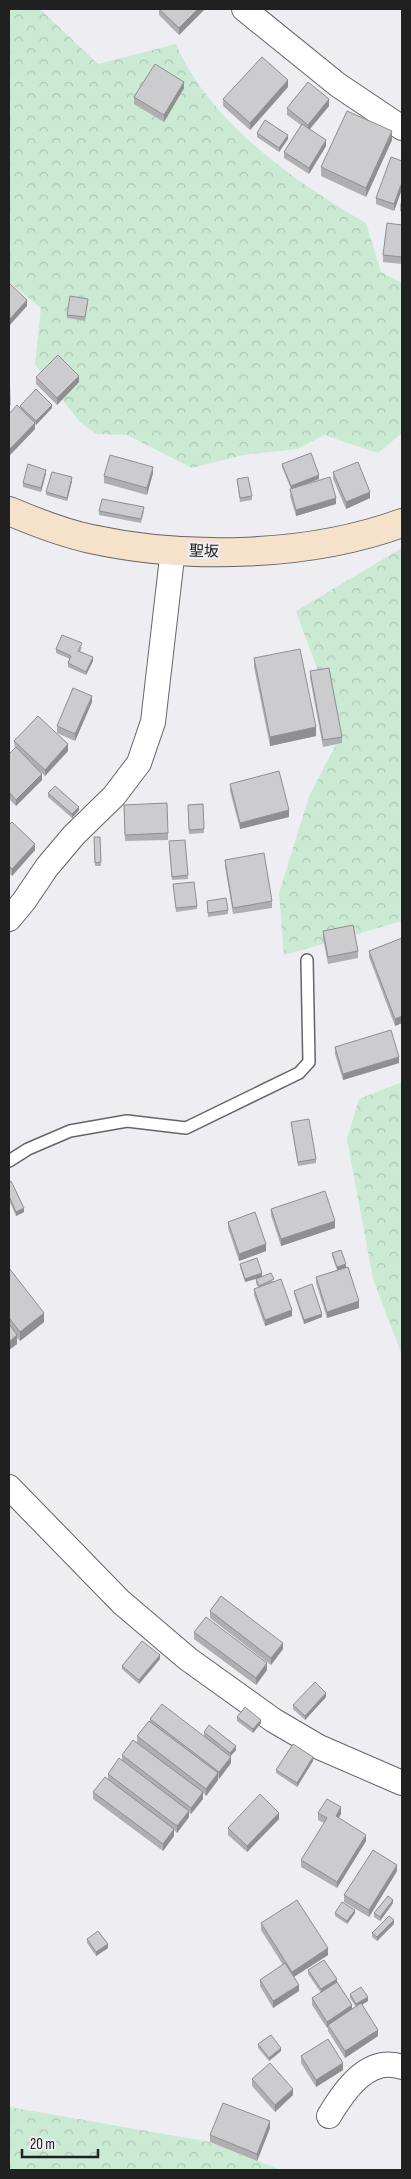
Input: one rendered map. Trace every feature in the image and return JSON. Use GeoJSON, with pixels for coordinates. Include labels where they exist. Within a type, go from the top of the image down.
{"type":"FeatureCollection","features":[{"type":"Feature","properties":{"kind":"street"},"geometry":{"type":"LineString","coordinates":[[244,9],[338,84],[402,128]]}},
{"type":"Feature","properties":{"kind":"street","name":"聖坂"},"geometry":{"type":"LineString","coordinates":[[9,511],[91,539],[212,552],[270,550],[331,543],[381,531],[402,523]]}},
{"type":"Feature","properties":{"kind":"street"},"geometry":{"type":"LineString","coordinates":[[9,919],[47,867],[74,835],[114,796],[139,763],[153,722],[173,549]]}},
{"type":"Feature","properties":{"kind":"street"},"geometry":{"type":"LineString","coordinates":[[9,1487],[121,1602],[188,1659],[273,1720],[319,1747],[402,1783]]}},
{"type":"Feature","properties":{"kind":"street"},"geometry":{"type":"LineString","coordinates":[[329,2116],[344,2093],[362,2075],[386,2064],[402,2067]]}},
{"type":"Feature","properties":{"kind":"lane"},"geometry":{"type":"LineString","coordinates":[[9,1161],[28,1149],[70,1131],[127,1121],[186,1128],[299,1073],[309,1062],[307,960]]}},
{"type":"Feature","properties":{"kind":"green space"},"geometry":{"type":"Polygon","coordinates":[[[9,9],[40,9],[98,64],[176,44],[191,72],[210,99],[232,124],[283,169],[366,223],[381,272],[402,283],[402,433],[378,453],[324,435],[298,449],[243,455],[192,468],[127,435],[96,434],[80,422],[35,364],[41,308],[9,282],[9,9]]]}},
{"type":"Feature","properties":{"kind":"green space"},"geometry":{"type":"Polygon","coordinates":[[[402,548],[402,921],[284,955],[279,893],[309,797],[341,734],[296,611],[402,548]]]}},
{"type":"Feature","properties":{"kind":"green space"},"geometry":{"type":"Polygon","coordinates":[[[402,1082],[402,1355],[373,1279],[347,1139],[359,1099],[402,1082]]]}},
{"type":"Feature","properties":{"kind":"green space"},"geometry":{"type":"Polygon","coordinates":[[[9,2107],[210,2142],[281,2170],[9,2170],[9,2107]]]}},
{"type":"Feature","properties":{"kind":"building"},"geometry":{"type":"Polygon","coordinates":[[[159,9],[198,9],[179,28],[159,9]]]}},
{"type":"Feature","properties":{"kind":"building"},"geometry":{"type":"Polygon","coordinates":[[[262,57],[288,80],[250,123],[223,99],[262,57]]]}},
{"type":"Feature","properties":{"kind":"building"},"geometry":{"type":"Polygon","coordinates":[[[155,64],[184,82],[164,115],[134,97],[155,64]]]}},
{"type":"Feature","properties":{"kind":"building"},"geometry":{"type":"Polygon","coordinates":[[[308,82],[329,99],[308,125],[287,108],[308,82]]]}},
{"type":"Feature","properties":{"kind":"building"},"geometry":{"type":"Polygon","coordinates":[[[347,111],[392,131],[366,188],[321,167],[347,111]]]}},
{"type":"Feature","properties":{"kind":"building"},"geometry":{"type":"Polygon","coordinates":[[[265,120],[288,135],[279,148],[257,133],[265,120]]]}},
{"type":"Feature","properties":{"kind":"building"},"geometry":{"type":"Polygon","coordinates":[[[302,124],[326,140],[309,168],[284,152],[302,124]]]}},
{"type":"Feature","properties":{"kind":"building"},"geometry":{"type":"Polygon","coordinates":[[[391,157],[402,161],[402,182],[394,204],[376,198],[391,157]]]}},
{"type":"Feature","properties":{"kind":"building"},"geometry":{"type":"Polygon","coordinates":[[[387,223],[402,225],[402,257],[383,255],[387,223]]]}},
{"type":"Feature","properties":{"kind":"building"},"geometry":{"type":"Polygon","coordinates":[[[9,283],[27,300],[9,320],[9,283]]]}},
{"type":"Feature","properties":{"kind":"building"},"geometry":{"type":"Polygon","coordinates":[[[70,296],[88,299],[85,317],[67,315],[70,296]]]}},
{"type":"Feature","properties":{"kind":"building"},"geometry":{"type":"Polygon","coordinates":[[[58,355],[79,376],[57,398],[36,377],[58,355]]]}},
{"type":"Feature","properties":{"kind":"building"},"geometry":{"type":"Polygon","coordinates":[[[9,363],[10,405],[9,405],[9,363]]]}},
{"type":"Feature","properties":{"kind":"building"},"geometry":{"type":"Polygon","coordinates":[[[36,389],[52,405],[36,421],[20,406],[36,389]]]}},
{"type":"Feature","properties":{"kind":"building"},"geometry":{"type":"Polygon","coordinates":[[[17,405],[35,423],[10,449],[9,414],[17,405]]]}},
{"type":"Feature","properties":{"kind":"building"},"geometry":{"type":"Polygon","coordinates":[[[311,453],[319,475],[291,486],[282,464],[311,453]]]}},
{"type":"Feature","properties":{"kind":"building"},"geometry":{"type":"Polygon","coordinates":[[[110,455],[153,467],[147,488],[104,476],[110,455]]]}},
{"type":"Feature","properties":{"kind":"building"},"geometry":{"type":"Polygon","coordinates":[[[358,462],[370,492],[346,502],[333,472],[358,462]]]}},
{"type":"Feature","properties":{"kind":"building"},"geometry":{"type":"Polygon","coordinates":[[[28,464],[46,470],[41,488],[23,483],[28,464]]]}},
{"type":"Feature","properties":{"kind":"building"},"geometry":{"type":"Polygon","coordinates":[[[52,472],[72,477],[67,498],[46,492],[52,472]]]}},
{"type":"Feature","properties":{"kind":"building"},"geometry":{"type":"Polygon","coordinates":[[[248,477],[252,496],[240,498],[237,479],[248,477]]]}},
{"type":"Feature","properties":{"kind":"building"},"geometry":{"type":"Polygon","coordinates":[[[330,477],[336,498],[296,510],[290,489],[330,477]]]}},
{"type":"Feature","properties":{"kind":"building"},"geometry":{"type":"Polygon","coordinates":[[[102,499],[144,507],[141,519],[99,511],[102,499]]]}},
{"type":"Feature","properties":{"kind":"building"},"geometry":{"type":"Polygon","coordinates":[[[62,635],[82,643],[78,651],[93,657],[86,672],[68,663],[71,656],[56,649],[62,635]]]}},
{"type":"Feature","properties":{"kind":"building"},"geometry":{"type":"Polygon","coordinates":[[[300,649],[316,727],[270,737],[254,658],[300,649]]]}},
{"type":"Feature","properties":{"kind":"building"},"geometry":{"type":"Polygon","coordinates":[[[329,668],[342,737],[323,740],[310,671],[329,668]]]}},
{"type":"Feature","properties":{"kind":"building"},"geometry":{"type":"Polygon","coordinates":[[[73,688],[92,696],[75,734],[57,726],[73,688]]]}},
{"type":"Feature","properties":{"kind":"building"},"geometry":{"type":"Polygon","coordinates":[[[38,716],[68,744],[45,770],[14,741],[38,716]]]}},
{"type":"Feature","properties":{"kind":"building"},"geometry":{"type":"Polygon","coordinates":[[[16,747],[42,774],[16,800],[9,792],[9,754],[16,747]]]}},
{"type":"Feature","properties":{"kind":"building"},"geometry":{"type":"Polygon","coordinates":[[[279,771],[289,810],[240,823],[230,784],[279,771]]]}},
{"type":"Feature","properties":{"kind":"building"},"geometry":{"type":"Polygon","coordinates":[[[55,786],[79,807],[72,814],[48,793],[55,786]]]}},
{"type":"Feature","properties":{"kind":"building"},"geometry":{"type":"Polygon","coordinates":[[[167,803],[168,833],[125,835],[124,805],[167,803]]]}},
{"type":"Feature","properties":{"kind":"building"},"geometry":{"type":"Polygon","coordinates":[[[203,804],[204,829],[189,830],[188,805],[203,804]]]}},
{"type":"Feature","properties":{"kind":"building"},"geometry":{"type":"Polygon","coordinates":[[[12,822],[35,844],[12,869],[9,866],[9,825],[12,822]]]}},
{"type":"Feature","properties":{"kind":"building"},"geometry":{"type":"Polygon","coordinates":[[[94,837],[100,837],[101,862],[95,863],[94,837]]]}},
{"type":"Feature","properties":{"kind":"building"},"geometry":{"type":"Polygon","coordinates":[[[185,840],[188,875],[172,877],[169,841],[185,840]]]}},
{"type":"Feature","properties":{"kind":"building"},"geometry":{"type":"Polygon","coordinates":[[[264,853],[272,901],[233,908],[225,860],[264,853]]]}},
{"type":"Feature","properties":{"kind":"building"},"geometry":{"type":"Polygon","coordinates":[[[194,882],[197,906],[176,908],[173,884],[194,882]]]}},
{"type":"Feature","properties":{"kind":"building"},"geometry":{"type":"Polygon","coordinates":[[[226,898],[228,910],[208,913],[207,901],[226,898]]]}},
{"type":"Feature","properties":{"kind":"building"},"geometry":{"type":"Polygon","coordinates":[[[353,925],[358,951],[328,957],[323,931],[353,925]]]}},
{"type":"Feature","properties":{"kind":"building"},"geometry":{"type":"Polygon","coordinates":[[[402,938],[402,1016],[395,1019],[369,951],[402,938]]]}},
{"type":"Feature","properties":{"kind":"building"},"geometry":{"type":"Polygon","coordinates":[[[391,1030],[399,1057],[343,1074],[335,1047],[391,1030]]]}},
{"type":"Feature","properties":{"kind":"building"},"geometry":{"type":"Polygon","coordinates":[[[309,1119],[316,1159],[298,1162],[291,1122],[309,1119]]]}},
{"type":"Feature","properties":{"kind":"building"},"geometry":{"type":"Polygon","coordinates":[[[11,1181],[24,1208],[16,1212],[9,1196],[9,1182],[11,1181]]]}},
{"type":"Feature","properties":{"kind":"building"},"geometry":{"type":"Polygon","coordinates":[[[325,1191],[335,1221],[281,1239],[271,1209],[325,1191]]]}},
{"type":"Feature","properties":{"kind":"building"},"geometry":{"type":"Polygon","coordinates":[[[255,1212],[266,1244],[239,1254],[228,1222],[255,1212]]]}},
{"type":"Feature","properties":{"kind":"building"},"geometry":{"type":"Polygon","coordinates":[[[341,1250],[346,1264],[337,1267],[332,1253],[341,1250]]]}},
{"type":"Feature","properties":{"kind":"building"},"geometry":{"type":"Polygon","coordinates":[[[257,1258],[262,1273],[245,1279],[240,1264],[257,1258]]]}},
{"type":"Feature","properties":{"kind":"building"},"geometry":{"type":"Polygon","coordinates":[[[348,1267],[359,1301],[327,1312],[316,1277],[348,1267]]]}},
{"type":"Feature","properties":{"kind":"building"},"geometry":{"type":"Polygon","coordinates":[[[9,1268],[44,1313],[20,1332],[9,1318],[9,1268]]]}},
{"type":"Feature","properties":{"kind":"building"},"geometry":{"type":"Polygon","coordinates":[[[271,1273],[274,1279],[259,1286],[256,1279],[271,1273]]]}},
{"type":"Feature","properties":{"kind":"building"},"geometry":{"type":"Polygon","coordinates":[[[281,1279],[292,1310],[265,1320],[254,1289],[281,1279]]]}},
{"type":"Feature","properties":{"kind":"building"},"geometry":{"type":"Polygon","coordinates":[[[312,1284],[322,1314],[304,1320],[294,1291],[312,1284]]]}},
{"type":"Feature","properties":{"kind":"building"},"geometry":{"type":"Polygon","coordinates":[[[9,1324],[17,1335],[9,1342],[9,1324]]]}},
{"type":"Feature","properties":{"kind":"building"},"geometry":{"type":"Polygon","coordinates":[[[221,1596],[283,1643],[271,1658],[210,1611],[221,1596]]]}},
{"type":"Feature","properties":{"kind":"building"},"geometry":{"type":"Polygon","coordinates":[[[206,1617],[267,1663],[256,1678],[194,1632],[206,1617]]]}},
{"type":"Feature","properties":{"kind":"building"},"geometry":{"type":"Polygon","coordinates":[[[142,1641],[160,1655],[139,1680],[122,1666],[142,1641]]]}},
{"type":"Feature","properties":{"kind":"building"},"geometry":{"type":"Polygon","coordinates":[[[315,1682],[326,1693],[305,1716],[293,1705],[315,1682]]]}},
{"type":"Feature","properties":{"kind":"building"},"geometry":{"type":"Polygon","coordinates":[[[162,1704],[231,1757],[219,1772],[150,1719],[162,1704]]]}},
{"type":"Feature","properties":{"kind":"building"},"geometry":{"type":"Polygon","coordinates":[[[245,1707],[261,1720],[253,1729],[237,1717],[245,1707]]]}},
{"type":"Feature","properties":{"kind":"building"},"geometry":{"type":"Polygon","coordinates":[[[149,1721],[218,1773],[206,1789],[137,1736],[149,1721]]]}},
{"type":"Feature","properties":{"kind":"building"},"geometry":{"type":"Polygon","coordinates":[[[209,1725],[236,1746],[230,1753],[204,1732],[209,1725]]]}},
{"type":"Feature","properties":{"kind":"building"},"geometry":{"type":"Polygon","coordinates":[[[133,1740],[203,1792],[191,1808],[122,1755],[133,1740]]]}},
{"type":"Feature","properties":{"kind":"building"},"geometry":{"type":"Polygon","coordinates":[[[293,1744],[313,1757],[297,1783],[276,1770],[293,1744]]]}},
{"type":"Feature","properties":{"kind":"building"},"geometry":{"type":"Polygon","coordinates":[[[119,1758],[189,1811],[177,1826],[108,1774],[119,1758]]]}},
{"type":"Feature","properties":{"kind":"building"},"geometry":{"type":"Polygon","coordinates":[[[105,1777],[174,1829],[163,1844],[93,1792],[105,1777]]]}},
{"type":"Feature","properties":{"kind":"building"},"geometry":{"type":"Polygon","coordinates":[[[260,1794],[279,1813],[247,1846],[228,1828],[260,1794]]]}},
{"type":"Feature","properties":{"kind":"building"},"geometry":{"type":"Polygon","coordinates":[[[327,1799],[341,1807],[336,1816],[366,1835],[337,1882],[301,1860],[327,1818],[318,1813],[327,1799]]]}},
{"type":"Feature","properties":{"kind":"building"},"geometry":{"type":"Polygon","coordinates":[[[373,1850],[397,1865],[369,1910],[344,1895],[373,1850]]]}},
{"type":"Feature","properties":{"kind":"building"},"geometry":{"type":"Polygon","coordinates":[[[388,1896],[393,1900],[380,1917],[374,1913],[388,1896]]]}},
{"type":"Feature","properties":{"kind":"building"},"geometry":{"type":"Polygon","coordinates":[[[297,1900],[328,1948],[292,1972],[261,1923],[297,1900]]]}},
{"type":"Feature","properties":{"kind":"building"},"geometry":{"type":"Polygon","coordinates":[[[342,1902],[355,1910],[347,1921],[335,1913],[342,1902]]]}},
{"type":"Feature","properties":{"kind":"building"},"geometry":{"type":"Polygon","coordinates":[[[389,1916],[394,1920],[377,1937],[372,1933],[389,1916]]]}},
{"type":"Feature","properties":{"kind":"building"},"geometry":{"type":"Polygon","coordinates":[[[98,1931],[108,1944],[96,1952],[87,1939],[98,1931]]]}},
{"type":"Feature","properties":{"kind":"building"},"geometry":{"type":"Polygon","coordinates":[[[324,1960],[337,1979],[321,1989],[308,1970],[324,1960]]]}},
{"type":"Feature","properties":{"kind":"building"},"geometry":{"type":"Polygon","coordinates":[[[285,1963],[299,1985],[273,2001],[260,1980],[285,1963]]]}},
{"type":"Feature","properties":{"kind":"building"},"geometry":{"type":"Polygon","coordinates":[[[337,1982],[352,2005],[327,2022],[312,1998],[337,1982]]]}},
{"type":"Feature","properties":{"kind":"building"},"geometry":{"type":"Polygon","coordinates":[[[361,1987],[368,1997],[356,2004],[350,1994],[361,1987]]]}},
{"type":"Feature","properties":{"kind":"building"},"geometry":{"type":"Polygon","coordinates":[[[361,2003],[378,2030],[345,2051],[328,2025],[361,2003]]]}},
{"type":"Feature","properties":{"kind":"building"},"geometry":{"type":"Polygon","coordinates":[[[271,2035],[281,2048],[269,2058],[258,2044],[271,2035]]]}},
{"type":"Feature","properties":{"kind":"building"},"geometry":{"type":"Polygon","coordinates":[[[328,2039],[343,2063],[316,2080],[301,2056],[328,2039]]]}},
{"type":"Feature","properties":{"kind":"building"},"geometry":{"type":"Polygon","coordinates":[[[270,2063],[293,2089],[275,2105],[252,2079],[270,2063]]]}},
{"type":"Feature","properties":{"kind":"building"},"geometry":{"type":"Polygon","coordinates":[[[223,2103],[270,2121],[257,2154],[210,2135],[223,2103]]]}}]}
